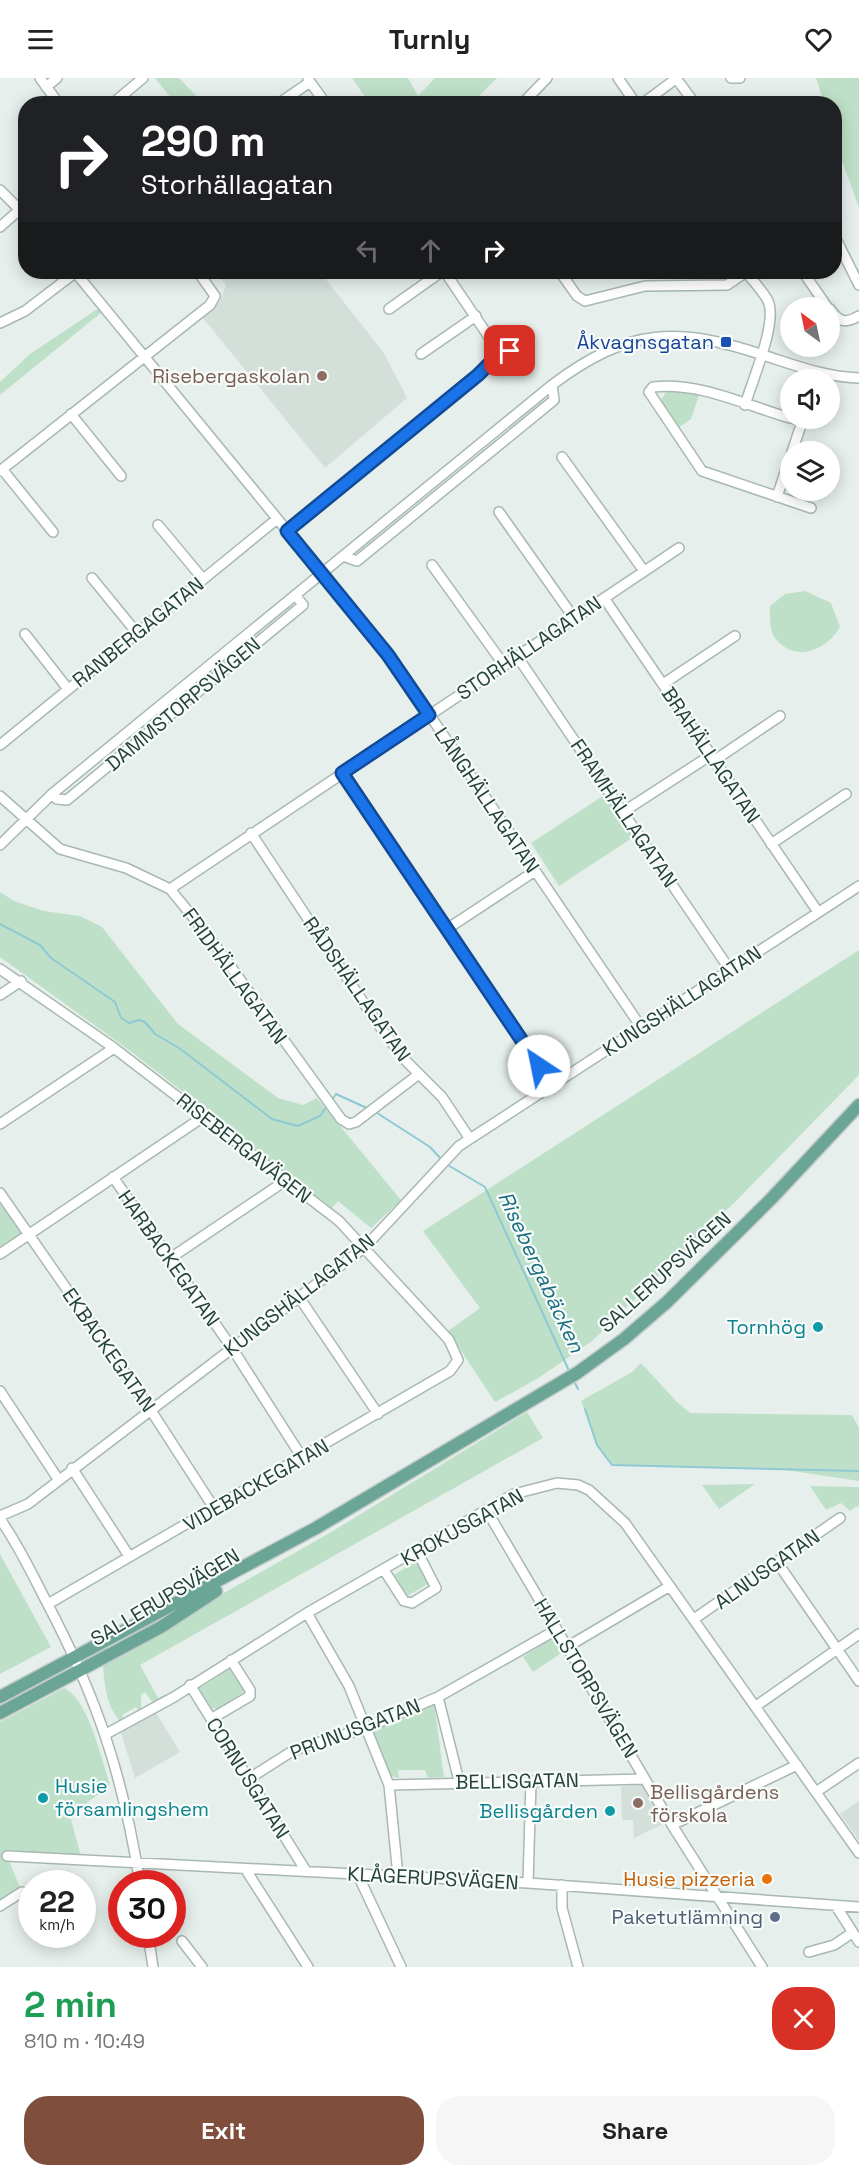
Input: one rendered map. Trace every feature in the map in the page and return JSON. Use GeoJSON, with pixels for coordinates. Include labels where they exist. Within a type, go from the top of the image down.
{"type":"FeatureCollection","features":[{"type":"Feature","properties":{"kind":"main road","name":"SALLERUPSVÄGEN"},"geometry":{"type":"LineString","coordinates":[[0,1697],[161,1626],[316,1528],[577,1373],[624,1339],[667,1302],[771,1199],[859,1105]]}},
{"type":"Feature","properties":{"kind":"main road","name":"SALLERUPSVÄGEN"},"geometry":{"type":"LineString","coordinates":[[0,1713],[78,1662]]}},
{"type":"Feature","properties":{"kind":"street"},"geometry":{"type":"LineString","coordinates":[[40,78],[53,96]]}},
{"type":"Feature","properties":{"kind":"street"},"geometry":{"type":"LineString","coordinates":[[46,87],[57,78]]}},
{"type":"Feature","properties":{"kind":"street"},"geometry":{"type":"LineString","coordinates":[[122,96],[143,78]]}},
{"type":"Feature","properties":{"kind":"street"},"geometry":{"type":"LineString","coordinates":[[530,96],[547,78]]}},
{"type":"Feature","properties":{"kind":"street"},"geometry":{"type":"LineString","coordinates":[[618,78],[630,96]]}},
{"type":"Feature","properties":{"kind":"street"},"geometry":{"type":"LineString","coordinates":[[653,96],[677,78],[689,96]]}},
{"type":"Feature","properties":{"kind":"street"},"geometry":{"type":"LineString","coordinates":[[731,78],[740,78]]}},
{"type":"Feature","properties":{"kind":"street"},"geometry":{"type":"LineString","coordinates":[[288,96],[309,80],[320,96]]}},
{"type":"Feature","properties":{"kind":"street"},"geometry":{"type":"LineString","coordinates":[[0,190],[18,206]]}},
{"type":"Feature","properties":{"kind":"street"},"geometry":{"type":"LineString","coordinates":[[0,227],[18,214]]}},
{"type":"Feature","properties":{"kind":"street"},"geometry":{"type":"LineString","coordinates":[[842,251],[859,285]]}},
{"type":"Feature","properties":{"kind":"street"},"geometry":{"type":"LineString","coordinates":[[0,323],[25,310],[66,279]]}},
{"type":"Feature","properties":{"kind":"street","name":"LÅNGHÄLLAGATAN"},"geometry":{"type":"LineString","coordinates":[[81,279],[388,655],[641,1028]]}},
{"type":"Feature","properties":{"kind":"street"},"geometry":{"type":"LineString","coordinates":[[53,532],[1,470],[210,305],[215,296],[203,279]]}},
{"type":"Feature","properties":{"kind":"street"},"geometry":{"type":"LineString","coordinates":[[389,309],[431,279]]}},
{"type":"Feature","properties":{"kind":"street"},"geometry":{"type":"LineString","coordinates":[[450,279],[497,349],[498,355]]}},
{"type":"Feature","properties":{"kind":"street"},"geometry":{"type":"LineString","coordinates":[[565,279],[577,296],[585,301],[645,286],[727,285],[736,279]]}},
{"type":"Feature","properties":{"kind":"street"},"geometry":{"type":"LineString","coordinates":[[745,405],[771,317],[769,302],[751,279]]}},
{"type":"Feature","properties":{"kind":"street"},"geometry":{"type":"LineString","coordinates":[[808,279],[821,297]]}},
{"type":"Feature","properties":{"kind":"street"},"geometry":{"type":"LineString","coordinates":[[421,354],[476,316]]}},
{"type":"Feature","properties":{"kind":"street"},"geometry":{"type":"LineString","coordinates":[[840,321],[847,322],[859,316]]}},
{"type":"Feature","properties":{"kind":"street","name":"DAMMSTORPSVÄGEN"},"geometry":{"type":"LineString","coordinates":[[0,845],[25,817],[52,794],[342,556],[357,561],[440,494],[554,400],[552,385],[596,356],[630,342],[655,337],[698,337],[726,342],[814,372],[859,378]]}},
{"type":"Feature","properties":{"kind":"street"},"geometry":{"type":"LineString","coordinates":[[287,531],[494,361],[498,355],[510,351],[526,339]]}},
{"type":"Feature","properties":{"kind":"street"},"geometry":{"type":"LineString","coordinates":[[780,415],[687,386],[653,387],[649,392],[702,471],[811,508]]}},
{"type":"Feature","properties":{"kind":"street"},"geometry":{"type":"LineString","coordinates":[[71,414],[121,476]]}},
{"type":"Feature","properties":{"kind":"street"},"geometry":{"type":"LineString","coordinates":[[562,458],[644,571]]}},
{"type":"Feature","properties":{"kind":"street"},"geometry":{"type":"LineString","coordinates":[[777,497],[780,488]]}},
{"type":"Feature","properties":{"kind":"street"},"geometry":{"type":"LineString","coordinates":[[499,512],[574,618]]}},
{"type":"Feature","properties":{"kind":"street","name":"RANBERGAGATAN"},"geometry":{"type":"LineString","coordinates":[[1,741],[277,519]]}},
{"type":"Feature","properties":{"kind":"street"},"geometry":{"type":"LineString","coordinates":[[158,525],[204,579]]}},
{"type":"Feature","properties":{"kind":"street","name":"STORHÄLLAGATAN"},"geometry":{"type":"LineString","coordinates":[[170,889],[679,548]]}},
{"type":"Feature","properties":{"kind":"street"},"geometry":{"type":"LineString","coordinates":[[432,565],[504,665]]}},
{"type":"Feature","properties":{"kind":"street"},"geometry":{"type":"LineString","coordinates":[[92,578],[137,633]]}},
{"type":"Feature","properties":{"kind":"street","name":"DAMMSTORPSVÄGEN"},"geometry":{"type":"LineString","coordinates":[[52,794],[57,799],[67,800],[303,605],[295,595]]}},
{"type":"Feature","properties":{"kind":"street","name":"BRAHÄLLAGATAN"},"geometry":{"type":"LineString","coordinates":[[604,598],[818,912]]}},
{"type":"Feature","properties":{"kind":"street"},"geometry":{"type":"LineString","coordinates":[[25,634],[68,688]]}},
{"type":"Feature","properties":{"kind":"street"},"geometry":{"type":"LineString","coordinates":[[663,684],[735,636]]}},
{"type":"Feature","properties":{"kind":"street","name":"FRAMHÄLLAGATAN"},"geometry":{"type":"LineString","coordinates":[[518,656],[730,970]]}},
{"type":"Feature","properties":{"kind":"street"},"geometry":{"type":"LineString","coordinates":[[623,812],[780,716]]}},
{"type":"Feature","properties":{"kind":"street"},"geometry":{"type":"LineString","coordinates":[[342,773],[552,1085]]}},
{"type":"Feature","properties":{"kind":"street"},"geometry":{"type":"LineString","coordinates":[[771,844],[846,794]]}},
{"type":"Feature","properties":{"kind":"street","name":"FRIDHÄLLAGATAN"},"geometry":{"type":"LineString","coordinates":[[0,796],[60,849],[126,868],[170,889],[210,938],[332,1109],[349,1124],[369,1114],[419,1074]]}},
{"type":"Feature","properties":{"kind":"street","name":"RÅDSHÄLLAGATAN"},"geometry":{"type":"LineString","coordinates":[[251,833],[375,1020],[419,1074],[442,1097],[470,1138]]}},
{"type":"Feature","properties":{"kind":"street"},"geometry":{"type":"LineString","coordinates":[[447,929],[535,871]]}},
{"type":"Feature","properties":{"kind":"street","name":"KUNGSHÄLLAGATAN"},"geometry":{"type":"LineString","coordinates":[[0,1518],[28,1504],[72,1468],[365,1247],[438,1166],[470,1138],[859,886]]}},
{"type":"Feature","properties":{"kind":"street","name":"RISEBERGAVÄGEN"},"geometry":{"type":"LineString","coordinates":[[0,969],[21,981],[114,1048],[339,1221],[449,1340],[458,1360]]}},
{"type":"Feature","properties":{"kind":"street"},"geometry":{"type":"LineString","coordinates":[[0,995],[21,981]]}},
{"type":"Feature","properties":{"kind":"street"},"geometry":{"type":"LineString","coordinates":[[0,1124],[114,1048]]}},
{"type":"Feature","properties":{"kind":"street"},"geometry":{"type":"LineString","coordinates":[[0,1254],[203,1117]]}},
{"type":"Feature","properties":{"kind":"street","name":"HARBACKEGATAN"},"geometry":{"type":"LineString","coordinates":[[113,1177],[232,1348],[303,1459]]}},
{"type":"Feature","properties":{"kind":"street"},"geometry":{"type":"LineString","coordinates":[[169,1259],[285,1181]]}},
{"type":"Feature","properties":{"kind":"street","name":"EKBACKEGATAN"},"geometry":{"type":"LineString","coordinates":[[0,1193],[150,1409],[214,1508]]}},
{"type":"Feature","properties":{"kind":"street"},"geometry":{"type":"LineString","coordinates":[[299,1297],[378,1414]]}},
{"type":"Feature","properties":{"kind":"street","name":"VIDEBACKEGATAN"},"geometry":{"type":"LineString","coordinates":[[48,1604],[303,1459],[450,1371],[458,1360]]}},
{"type":"Feature","properties":{"kind":"street"},"geometry":{"type":"LineString","coordinates":[[0,1391],[58,1479]]}},
{"type":"Feature","properties":{"kind":"street"},"geometry":{"type":"LineString","coordinates":[[72,1468],[129,1556]]}},
{"type":"Feature","properties":{"kind":"street","name":"KROKUSGATAN"},"geometry":{"type":"LineString","coordinates":[[106,1734],[174,1696],[307,1613],[514,1494],[545,1485],[562,1483],[589,1490],[625,1523],[859,1853]]}},
{"type":"Feature","properties":{"kind":"street","name":"HALLSTORPSVÄGEN"},"geometry":{"type":"LineString","coordinates":[[487,1511],[672,1825],[762,1967]]}},
{"type":"Feature","properties":{"kind":"street"},"geometry":{"type":"LineString","coordinates":[[0,1518],[78,1662],[122,1782],[138,1870]]}},
{"type":"Feature","properties":{"kind":"street","name":"ALNUSGATAN"},"geometry":{"type":"LineString","coordinates":[[694,1619],[840,1518]]}},
{"type":"Feature","properties":{"kind":"street"},"geometry":{"type":"LineString","coordinates":[[384,1570],[404,1601],[412,1604],[436,1588],[417,1551]]}},
{"type":"Feature","properties":{"kind":"street"},"geometry":{"type":"LineString","coordinates":[[777,1562],[859,1681]]}},
{"type":"Feature","properties":{"kind":"street"},"geometry":{"type":"LineString","coordinates":[[567,1647],[670,1586]]}},
{"type":"Feature","properties":{"kind":"street"},"geometry":{"type":"LineString","coordinates":[[307,1613],[349,1686],[389,1785],[398,1876]]}},
{"type":"Feature","properties":{"kind":"street","name":"PRUNUSGATAN"},"geometry":{"type":"LineString","coordinates":[[250,1778],[294,1750],[366,1728],[438,1697],[556,1630]]}},
{"type":"Feature","properties":{"kind":"street"},"geometry":{"type":"LineString","coordinates":[[756,1706],[859,1634]]}},
{"type":"Feature","properties":{"kind":"street"},"geometry":{"type":"LineString","coordinates":[[211,1719],[250,1696],[250,1690],[231,1660]]}},
{"type":"Feature","properties":{"kind":"street","name":"CORNUSGATAN"},"geometry":{"type":"LineString","coordinates":[[190,1685],[306,1871]]}},
{"type":"Feature","properties":{"kind":"street"},"geometry":{"type":"LineString","coordinates":[[438,1697],[459,1781]]}},
{"type":"Feature","properties":{"kind":"street"},"geometry":{"type":"LineString","coordinates":[[816,1792],[859,1763]]}},
{"type":"Feature","properties":{"kind":"street"},"geometry":{"type":"LineString","coordinates":[[672,1825],[796,1765]]}},
{"type":"Feature","properties":{"kind":"street","name":"BELLISGATAN"},"geometry":{"type":"LineString","coordinates":[[389,1785],[459,1781],[645,1779]]}},
{"type":"Feature","properties":{"kind":"street"},"geometry":{"type":"LineString","coordinates":[[528,1883],[531,1781]]}},
{"type":"Feature","properties":{"kind":"street","name":"KLÅGERUPSVÄGEN"},"geometry":{"type":"LineString","coordinates":[[7,1856],[528,1883],[859,1906]]}},
{"type":"Feature","properties":{"kind":"street"},"geometry":{"type":"LineString","coordinates":[[246,1870],[308,1967]]}},
{"type":"Feature","properties":{"kind":"street"},"geometry":{"type":"LineString","coordinates":[[357,1873],[401,1967]]}},
{"type":"Feature","properties":{"kind":"street"},"geometry":{"type":"LineString","coordinates":[[562,1885],[561,1908],[578,1967]]}},
{"type":"Feature","properties":{"kind":"street"},"geometry":{"type":"LineString","coordinates":[[0,1906],[18,1895]]}},
{"type":"Feature","properties":{"kind":"street"},"geometry":{"type":"LineString","coordinates":[[837,1906],[859,1942]]}},
{"type":"Feature","properties":{"kind":"street"},"geometry":{"type":"LineString","coordinates":[[808,1952],[834,1945],[852,1933]]}},
{"type":"Feature","properties":{"kind":"street"},"geometry":{"type":"LineString","coordinates":[[186,1946],[202,1967]]}},
{"type":"Feature","properties":{"kind":"street"},"geometry":{"type":"LineString","coordinates":[[150,1948],[153,1967]]}},
{"type":"Feature","properties":{"kind":"shaded area","name":"Risebergaskolan"},"geometry":{"type":"Polygon","coordinates":[[[221,279],[326,279],[384,353],[407,398],[325,468],[203,318],[220,301],[226,285],[221,279]]]}},
{"type":"Feature","properties":{"kind":"shaded area"},"geometry":{"type":"Polygon","coordinates":[[[155,1711],[180,1752],[135,1778],[121,1733],[155,1711]]]}},
{"type":"Feature","properties":{"kind":"shaded area","name":"Bellisgårdens förskola"},"geometry":{"type":"Polygon","coordinates":[[[643,1784],[665,1823],[634,1838],[633,1820],[622,1820],[621,1787],[643,1784]]]}},
{"type":"Feature","properties":{"kind":"shaded area"},"geometry":{"type":"Polygon","coordinates":[[[859,1801],[859,1841],[840,1814],[859,1801]]]}},
{"type":"Feature","properties":{"kind":"green space"},"geometry":{"type":"Polygon","coordinates":[[[155,78],[179,78],[196,96],[169,96],[155,78]]]}},
{"type":"Feature","properties":{"kind":"green space"},"geometry":{"type":"Polygon","coordinates":[[[352,78],[408,78],[418,96],[364,96],[352,78]]]}},
{"type":"Feature","properties":{"kind":"green space"},"geometry":{"type":"Polygon","coordinates":[[[435,78],[497,78],[479,96],[418,96],[435,78]]]}},
{"type":"Feature","properties":{"kind":"green space"},"geometry":{"type":"Polygon","coordinates":[[[816,78],[859,78],[859,208],[842,160],[842,96],[822,96],[816,78]]]}},
{"type":"Feature","properties":{"kind":"green space"},"geometry":{"type":"Polygon","coordinates":[[[99,308],[102,312],[0,395],[0,382],[30,354],[99,308]]]}},
{"type":"Feature","properties":{"kind":"green space"},"geometry":{"type":"Polygon","coordinates":[[[667,390],[700,392],[691,419],[678,428],[660,402],[667,390]]]}},
{"type":"Feature","properties":{"kind":"green space"},"geometry":{"type":"Polygon","coordinates":[[[805,591],[831,603],[840,627],[827,642],[810,651],[801,652],[783,646],[775,638],[771,627],[770,606],[785,594],[805,591]]]}},
{"type":"Feature","properties":{"kind":"green space"},"geometry":{"type":"Polygon","coordinates":[[[609,792],[638,834],[559,886],[531,843],[609,792]]]}},
{"type":"Feature","properties":{"kind":"green space"},"geometry":{"type":"Polygon","coordinates":[[[0,892],[14,901],[44,911],[80,916],[102,927],[178,1024],[278,1098],[303,1105],[317,1098],[401,1200],[371,1228],[338,1201],[332,1208],[133,1053],[0,957],[0,892]]]}},
{"type":"Feature","properties":{"kind":"green space"},"geometry":{"type":"Polygon","coordinates":[[[859,950],[859,1075],[738,1199],[592,1341],[537,1379],[495,1402],[448,1331],[480,1308],[423,1231],[859,950]]]}},
{"type":"Feature","properties":{"kind":"green space"},"geometry":{"type":"Polygon","coordinates":[[[0,1203],[22,1233],[0,1248],[0,1203]]]}},
{"type":"Feature","properties":{"kind":"green space"},"geometry":{"type":"Polygon","coordinates":[[[641,1363],[690,1413],[852,1415],[859,1428],[859,1481],[786,1470],[612,1465],[597,1445],[581,1401],[632,1372],[641,1363]]]}},
{"type":"Feature","properties":{"kind":"green space"},"geometry":{"type":"Polygon","coordinates":[[[527,1412],[543,1438],[140,1665],[158,1698],[166,1694],[165,1700],[155,1706],[145,1692],[141,1695],[141,1710],[139,1712],[136,1707],[122,1715],[125,1720],[119,1720],[108,1700],[103,1663],[152,1639],[201,1606],[333,1531],[527,1412]]]}},
{"type":"Feature","properties":{"kind":"green space"},"geometry":{"type":"Polygon","coordinates":[[[755,1484],[719,1509],[702,1485],[755,1484]]]}},
{"type":"Feature","properties":{"kind":"green space"},"geometry":{"type":"Polygon","coordinates":[[[810,1486],[859,1487],[859,1508],[857,1506],[850,1511],[841,1503],[826,1510],[810,1486]]]}},
{"type":"Feature","properties":{"kind":"green space"},"geometry":{"type":"Polygon","coordinates":[[[0,1554],[51,1647],[0,1674],[0,1554]]]}},
{"type":"Feature","properties":{"kind":"green space"},"geometry":{"type":"Polygon","coordinates":[[[417,1561],[428,1579],[428,1584],[407,1596],[392,1576],[417,1561]]]}},
{"type":"Feature","properties":{"kind":"green space"},"geometry":{"type":"Polygon","coordinates":[[[553,1637],[563,1652],[533,1672],[523,1657],[553,1637]]]}},
{"type":"Feature","properties":{"kind":"green space"},"geometry":{"type":"Polygon","coordinates":[[[230,1664],[245,1686],[244,1692],[218,1709],[207,1708],[196,1686],[199,1682],[202,1687],[228,1670],[225,1665],[230,1664]]]}},
{"type":"Feature","properties":{"kind":"green space"},"geometry":{"type":"Polygon","coordinates":[[[64,1688],[73,1694],[87,1716],[110,1785],[70,1816],[81,1856],[7,1850],[7,1856],[18,1882],[18,1895],[0,1906],[0,1722],[64,1688]]]}},
{"type":"Feature","properties":{"kind":"green space"},"geometry":{"type":"Polygon","coordinates":[[[434,1703],[444,1777],[428,1778],[425,1770],[398,1770],[399,1778],[388,1775],[373,1733],[376,1727],[388,1721],[390,1726],[416,1713],[414,1709],[434,1703]]]}},
{"type":"Feature","properties":{"kind":"waterway","name":"Risebergabäcken"},"geometry":{"type":"LineString","coordinates":[[0,924],[40,945],[51,958],[115,1002],[121,1018],[129,1023],[139,1020],[145,1022],[155,1034],[179,1048],[272,1119],[298,1126],[320,1116],[327,1106]]}},
{"type":"Feature","properties":{"kind":"waterway","name":"Risebergabäcken"},"geometry":{"type":"LineString","coordinates":[[331,1101],[336,1094],[369,1109]]}},
{"type":"Feature","properties":{"kind":"waterway","name":"Risebergabäcken"},"geometry":{"type":"LineString","coordinates":[[374,1111],[430,1147],[442,1160]]}},
{"type":"Feature","properties":{"kind":"waterway","name":"Risebergabäcken"},"geometry":{"type":"LineString","coordinates":[[446,1164],[485,1187],[570,1373]]}},
{"type":"Feature","properties":{"kind":"waterway","name":"Risebergabäcken"},"geometry":{"type":"LineString","coordinates":[[574,1381],[578,1389]]}},
{"type":"Feature","properties":{"kind":"waterway","name":"Risebergabäcken"},"geometry":{"type":"LineString","coordinates":[[585,1409],[597,1445],[612,1465],[859,1471]]}},
{"type":"Feature","properties":{"kind":"place","name":"Åkvagnsgatan"},"geometry":{"type":"Point","coordinates":[726,342]}},
{"type":"Feature","properties":{"kind":"place","name":"Risebergaskolan"},"geometry":{"type":"Point","coordinates":[322,376]}},
{"type":"Feature","properties":{"kind":"place","name":"Tornhög"},"geometry":{"type":"Point","coordinates":[818,1327]}},
{"type":"Feature","properties":{"kind":"place","name":"Husie församlingshem"},"geometry":{"type":"Point","coordinates":[43,1798]}},
{"type":"Feature","properties":{"kind":"place","name":"Bellisgårdens förskola"},"geometry":{"type":"Point","coordinates":[638,1803]}},
{"type":"Feature","properties":{"kind":"place","name":"Bellisgården"},"geometry":{"type":"Point","coordinates":[610,1811]}},
{"type":"Feature","properties":{"kind":"place","name":"Husie pizzeria"},"geometry":{"type":"Point","coordinates":[767,1879]}},
{"type":"Feature","properties":{"kind":"place","name":"Paketutlämning"},"geometry":{"type":"Point","coordinates":[775,1917]}},
{"type":"Feature","properties":{"kind":"route"},"geometry":{"type":"LineString","coordinates":[[510,351],[498,355],[478,375],[287,531],[388,655],[429,715],[342,773],[539,1066]]}}]}
